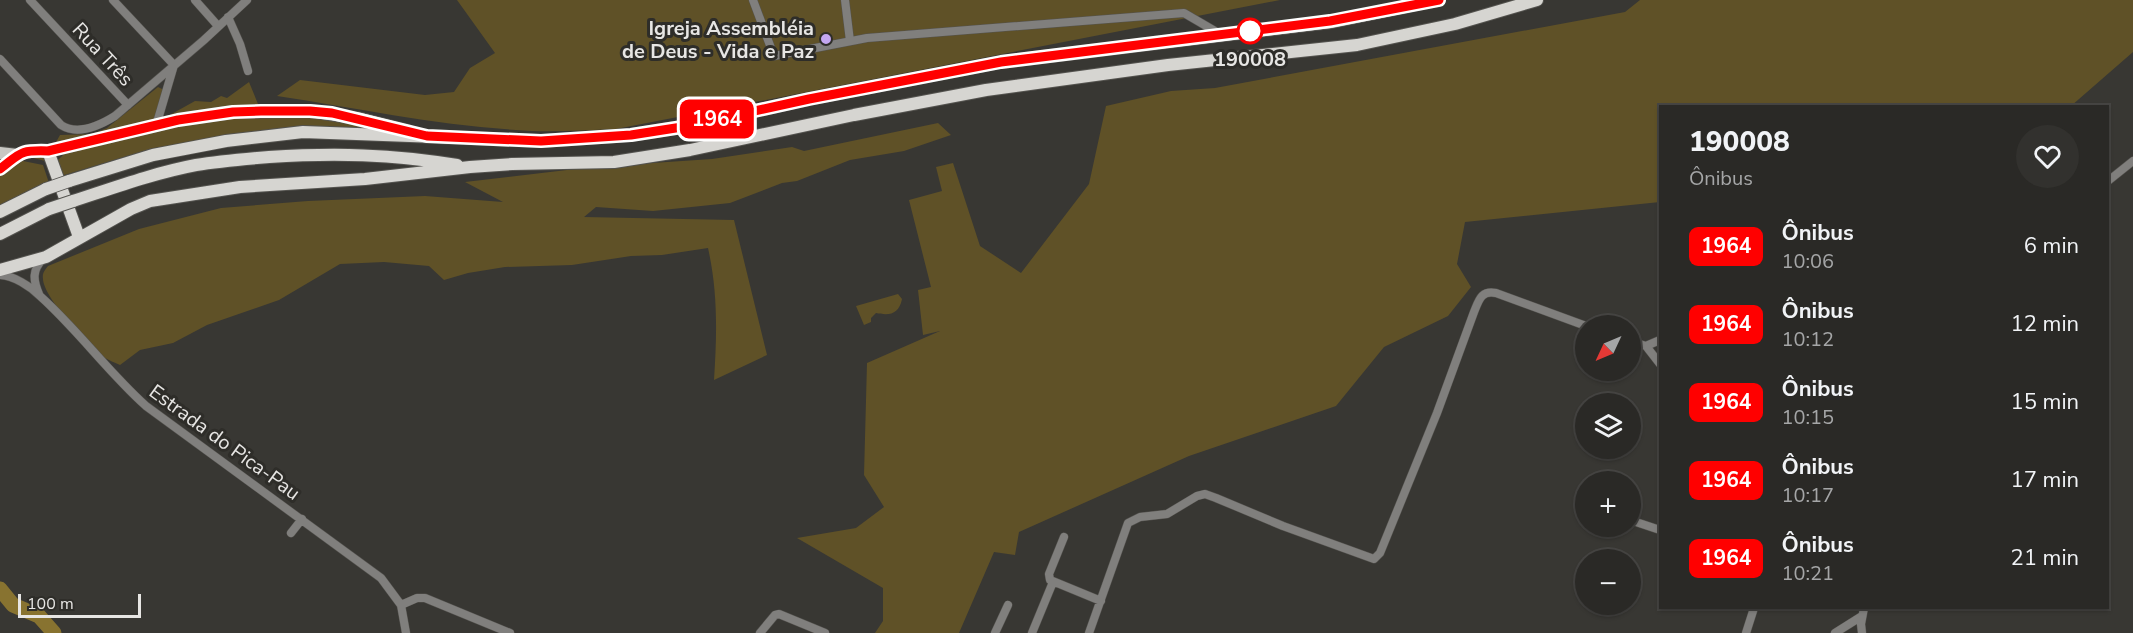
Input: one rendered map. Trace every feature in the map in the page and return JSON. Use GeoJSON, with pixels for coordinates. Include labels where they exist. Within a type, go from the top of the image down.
{"type":"FeatureCollection","features":[{"type":"Feature","properties":{"kind":"highway"},"geometry":{"type":"LineString","coordinates":[[0,212],[46,189],[69,181],[153,155],[226,141],[303,132],[541,141],[631,135],[682,127],[809,99],[1001,62],[1330,21],[1439,0]]}},
{"type":"Feature","properties":{"kind":"highway"},"geometry":{"type":"LineString","coordinates":[[0,270],[46,257],[79,237],[150,201],[240,187],[365,179],[470,167],[623,161],[690,150],[986,90],[1168,65],[1322,50],[1370,42],[1455,24],[1538,0]]}},
{"type":"Feature","properties":{"kind":"highway"},"geometry":{"type":"LineString","coordinates":[[0,170],[17,155],[26,151],[48,151],[187,119],[233,112],[310,111],[361,119],[427,136]]}},
{"type":"Feature","properties":{"kind":"highway"},"geometry":{"type":"LineString","coordinates":[[48,151],[79,237]]}},
{"type":"Feature","properties":{"kind":"highway"},"geometry":{"type":"LineString","coordinates":[[0,234],[49,209],[197,165],[243,159],[374,154],[413,157],[470,167]]}},
{"type":"Feature","properties":{"kind":"main road"},"geometry":{"type":"LineString","coordinates":[[0,153],[17,155]]}},
{"type":"Feature","properties":{"kind":"street","name":"Rua Três"},"geometry":{"type":"LineString","coordinates":[[30,0],[128,105]]}},
{"type":"Feature","properties":{"kind":"street"},"geometry":{"type":"LineString","coordinates":[[113,0],[174,65]]}},
{"type":"Feature","properties":{"kind":"street"},"geometry":{"type":"LineString","coordinates":[[195,0],[218,26]]}},
{"type":"Feature","properties":{"kind":"street"},"geometry":{"type":"LineString","coordinates":[[0,59],[56,120],[72,131],[104,123],[128,105],[247,0]]}},
{"type":"Feature","properties":{"kind":"street"},"geometry":{"type":"LineString","coordinates":[[753,0],[774,56],[867,38],[1184,13],[1220,34]]}},
{"type":"Feature","properties":{"kind":"street"},"geometry":{"type":"LineString","coordinates":[[845,0],[850,41]]}},
{"type":"Feature","properties":{"kind":"street"},"geometry":{"type":"LineString","coordinates":[[228,17],[240,44],[248,71]]}},
{"type":"Feature","properties":{"kind":"street"},"geometry":{"type":"LineString","coordinates":[[156,126],[174,65]]}},
{"type":"Feature","properties":{"kind":"street"},"geometry":{"type":"LineString","coordinates":[[2109,180],[2133,160]]}},
{"type":"Feature","properties":{"kind":"street"},"geometry":{"type":"LineString","coordinates":[[40,295],[34,283],[34,275],[37,265],[46,257]]}},
{"type":"Feature","properties":{"kind":"street","name":"Estrada do Pica-Pau"},"geometry":{"type":"LineString","coordinates":[[0,275],[25,285],[40,295],[128,391],[381,578],[400,604]]}},
{"type":"Feature","properties":{"kind":"street"},"geometry":{"type":"LineString","coordinates":[[1089,633],[1125,528],[1132,520],[1167,514],[1197,496],[1205,494],[1374,559],[1380,554],[1483,294],[1488,291],[1496,293],[1575,322]]}},
{"type":"Feature","properties":{"kind":"street"},"geometry":{"type":"LineString","coordinates":[[1646,346],[1659,340]]}},
{"type":"Feature","properties":{"kind":"street"},"geometry":{"type":"LineString","coordinates":[[1641,344],[1646,346],[1659,363]]}},
{"type":"Feature","properties":{"kind":"street"},"geometry":{"type":"LineString","coordinates":[[291,533],[302,519]]}},
{"type":"Feature","properties":{"kind":"street"},"geometry":{"type":"LineString","coordinates":[[1641,524],[1659,530]]}},
{"type":"Feature","properties":{"kind":"street"},"geometry":{"type":"LineString","coordinates":[[1032,633],[1051,581],[1049,574],[1064,537]]}},
{"type":"Feature","properties":{"kind":"street"},"geometry":{"type":"LineString","coordinates":[[1051,581],[1101,601]]}},
{"type":"Feature","properties":{"kind":"street"},"geometry":{"type":"LineString","coordinates":[[406,633],[400,604],[417,598],[425,598],[510,633]]}},
{"type":"Feature","properties":{"kind":"street"},"geometry":{"type":"LineString","coordinates":[[995,633],[1008,605]]}},
{"type":"Feature","properties":{"kind":"street"},"geometry":{"type":"LineString","coordinates":[[1746,633],[1754,609]]}},
{"type":"Feature","properties":{"kind":"street"},"geometry":{"type":"LineString","coordinates":[[1835,633],[1863,612]]}},
{"type":"Feature","properties":{"kind":"street"},"geometry":{"type":"LineString","coordinates":[[1862,633],[1863,612]]}},
{"type":"Feature","properties":{"kind":"street"},"geometry":{"type":"LineString","coordinates":[[760,633],[775,615],[779,614],[825,633]]}},
{"type":"Feature","properties":{"kind":"shaded area"},"geometry":{"type":"Polygon","coordinates":[[[457,0],[1280,0],[616,129],[541,131],[486,128],[277,96],[300,80],[425,95],[454,92],[470,68],[495,53],[457,0]]]}},
{"type":"Feature","properties":{"kind":"shaded area"},"geometry":{"type":"Polygon","coordinates":[[[1640,0],[2133,0],[2133,52],[2072,105],[1659,105],[1659,202],[1465,222],[1457,264],[1471,287],[1448,316],[1384,347],[1336,406],[1189,456],[1019,532],[1015,555],[994,552],[959,633],[875,633],[883,621],[883,588],[797,538],[856,528],[884,507],[864,475],[867,363],[940,331],[923,335],[918,290],[931,287],[909,200],[942,191],[936,167],[953,163],[980,246],[1021,273],[1089,184],[1106,106],[1171,91],[1215,88],[1625,12],[1640,0]]]}},
{"type":"Feature","properties":{"kind":"shaded area"},"geometry":{"type":"Polygon","coordinates":[[[249,82],[258,104],[168,116],[195,101],[211,102],[221,96],[227,98],[249,82]]]}},
{"type":"Feature","properties":{"kind":"shaded area"},"geometry":{"type":"Polygon","coordinates":[[[158,87],[162,89],[162,93],[153,123],[62,143],[45,161],[26,156],[24,148],[55,144],[60,135],[92,134],[107,128],[158,87]]]}},
{"type":"Feature","properties":{"kind":"shaded area"},"geometry":{"type":"Polygon","coordinates":[[[313,113],[385,129],[327,128],[275,131],[154,148],[61,176],[58,160],[66,152],[164,128],[253,115],[313,113]]]}},
{"type":"Feature","properties":{"kind":"shaded area"},"geometry":{"type":"Polygon","coordinates":[[[938,123],[951,135],[904,151],[850,160],[797,181],[782,183],[730,203],[653,211],[596,207],[584,217],[734,220],[767,355],[714,380],[716,313],[714,281],[708,248],[572,265],[505,267],[468,273],[444,280],[429,266],[384,262],[340,264],[279,300],[207,325],[173,343],[140,350],[120,365],[103,357],[77,332],[50,297],[43,279],[43,273],[48,266],[139,229],[221,208],[308,201],[425,196],[503,202],[465,182],[592,167],[712,159],[792,147],[804,151],[938,123]]]}},
{"type":"Feature","properties":{"kind":"shaded area"},"geometry":{"type":"Polygon","coordinates":[[[18,160],[43,165],[49,183],[0,205],[0,169],[18,160]]]}},
{"type":"Feature","properties":{"kind":"shaded area"},"geometry":{"type":"Polygon","coordinates":[[[898,294],[902,299],[896,311],[890,314],[876,313],[871,318],[871,322],[864,325],[856,306],[898,294]]]}},
{"type":"Feature","properties":{"kind":"waterway"},"geometry":{"type":"LineString","coordinates":[[0,589],[13,605],[39,616],[54,633]]}},
{"type":"Feature","properties":{"kind":"bus line","name":"1964"},"geometry":{"type":"LineString","coordinates":[[0,169],[21,152],[48,151],[65,145],[178,120],[233,112],[332,113],[427,136],[541,141],[631,135],[682,127],[809,99],[1001,62],[1330,21],[1439,0]]}},
{"type":"Feature","properties":{"kind":"place","name":"190008"},"geometry":{"type":"Point","coordinates":[1250,31]}},
{"type":"Feature","properties":{"kind":"place","name":"Igreja Assembléia de Deus - Vida e Paz"},"geometry":{"type":"Point","coordinates":[826,39]}}]}
